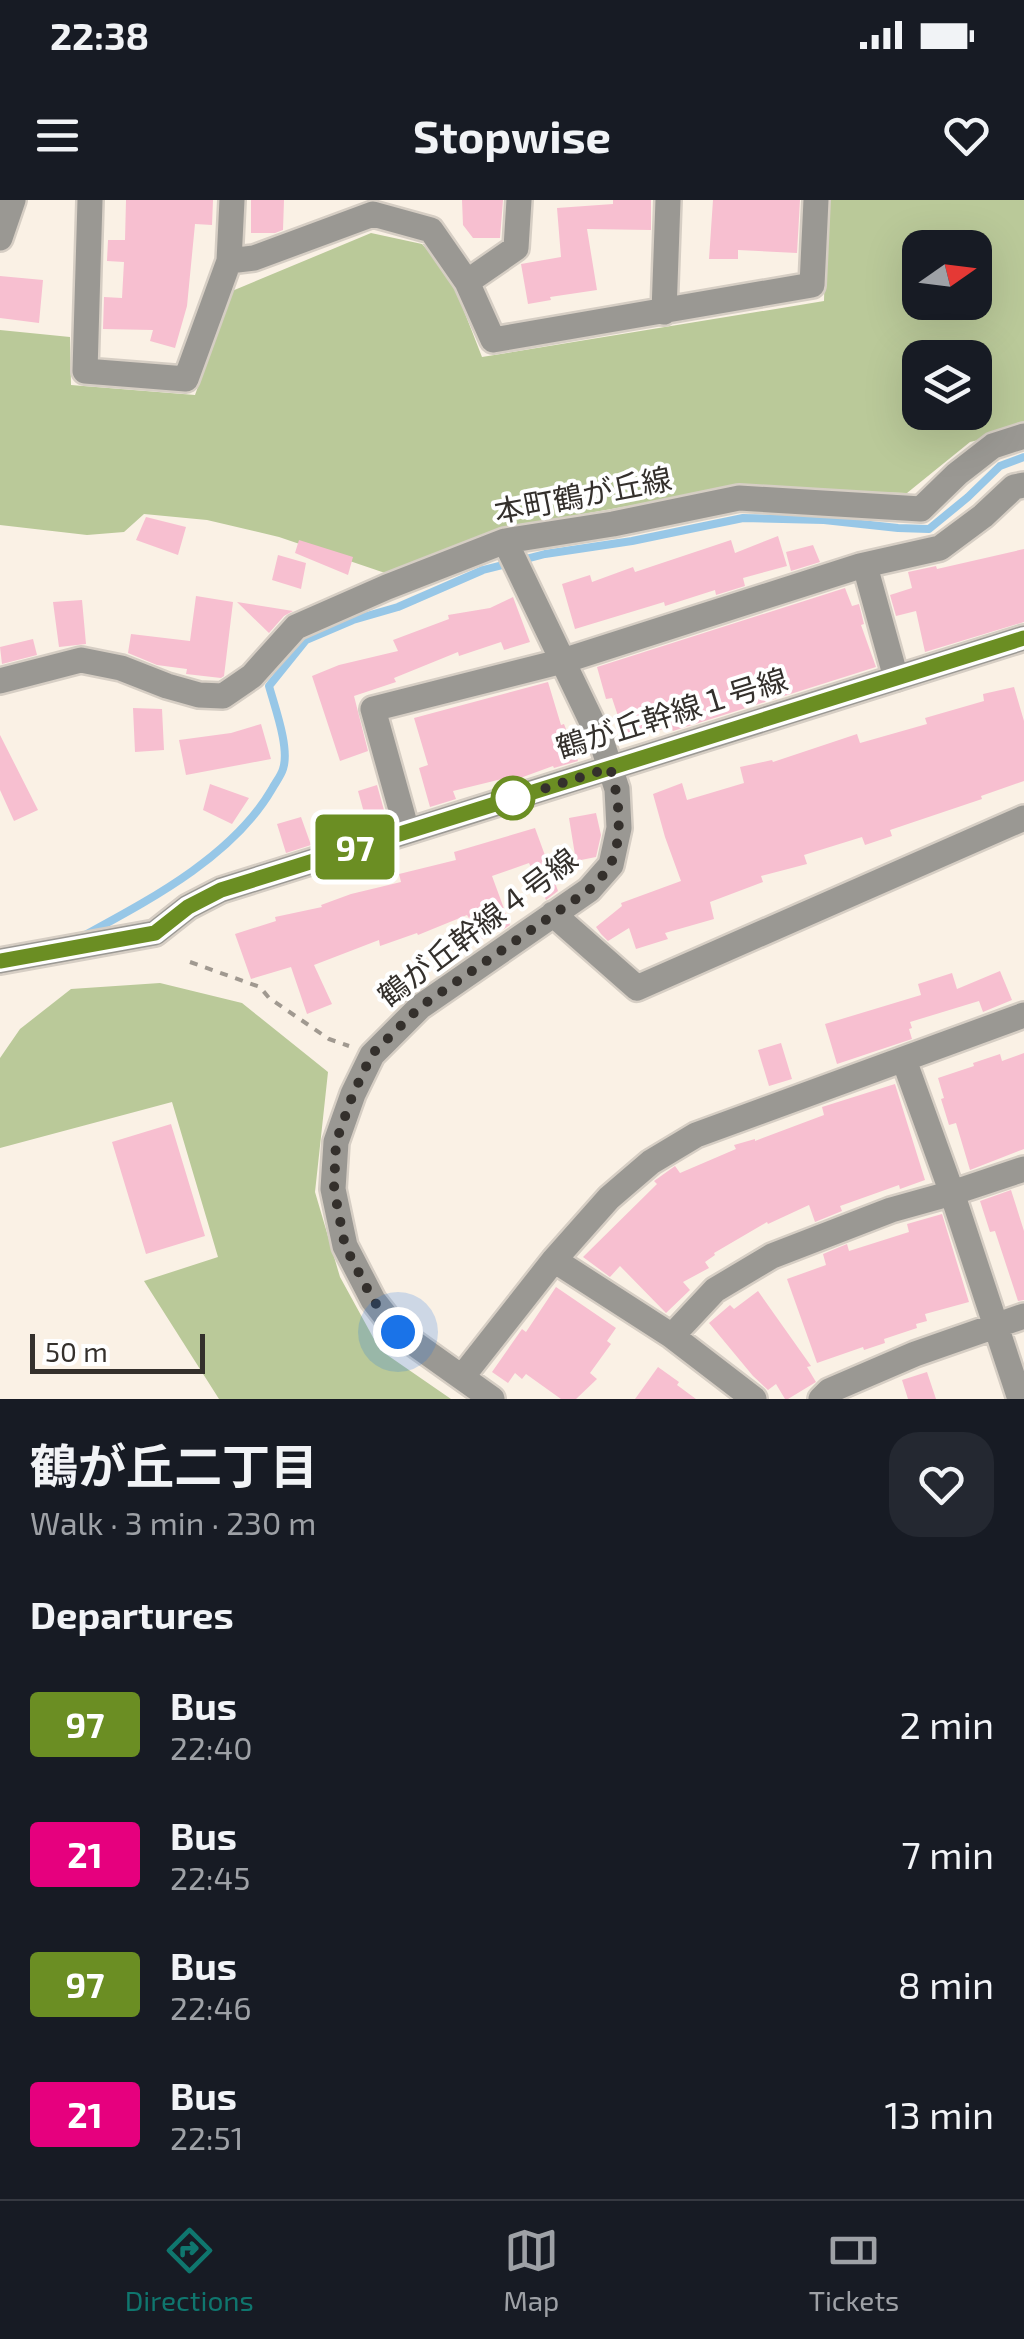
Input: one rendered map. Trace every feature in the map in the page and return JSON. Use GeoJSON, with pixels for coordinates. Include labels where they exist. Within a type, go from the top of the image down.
{"type":"FeatureCollection","features":[{"type":"Feature","properties":{"kind":"street"},"geometry":{"type":"LineString","coordinates":[[0,238],[13,200]]}},
{"type":"Feature","properties":{"kind":"street"},"geometry":{"type":"LineString","coordinates":[[90,200],[84,371],[186,379],[229,261],[232,200]]}},
{"type":"Feature","properties":{"kind":"street"},"geometry":{"type":"LineString","coordinates":[[467,282],[516,248],[519,200]]}},
{"type":"Feature","properties":{"kind":"street"},"geometry":{"type":"LineString","coordinates":[[664,312],[668,200]]}},
{"type":"Feature","properties":{"kind":"street"},"geometry":{"type":"LineString","coordinates":[[229,261],[254,258],[374,207],[431,230],[467,282],[493,340],[812,284],[816,200]]}},
{"type":"Feature","properties":{"kind":"street","name":"本町鶴が丘線"},"geometry":{"type":"LineString","coordinates":[[0,680],[81,660],[121,668],[199,695],[224,696],[252,676],[296,626],[387,587],[511,556],[613,524],[739,498],[921,509],[994,446],[1024,436]]}},
{"type":"Feature","properties":{"kind":"street"},"geometry":{"type":"LineString","coordinates":[[407,831],[373,709],[563,661],[865,566],[940,548],[1014,487],[1024,485]]}},
{"type":"Feature","properties":{"kind":"street","name":"鶴が丘幹線４号線"},"geometry":{"type":"LineString","coordinates":[[492,1399],[398,1332],[373,1300],[345,1246],[334,1189],[336,1142],[372,1054],[420,1007],[589,890],[611,865],[620,828],[617,789],[602,743],[511,556]]}},
{"type":"Feature","properties":{"kind":"street"},"geometry":{"type":"LineString","coordinates":[[865,566],[896,678]]}},
{"type":"Feature","properties":{"kind":"street","name":"鶴が丘幹線１号線"},"geometry":{"type":"LineString","coordinates":[[0,961],[155,933],[188,907],[221,890],[1024,638]]}},
{"type":"Feature","properties":{"kind":"street"},"geometry":{"type":"LineString","coordinates":[[554,914],[637,988],[1024,818]]}},
{"type":"Feature","properties":{"kind":"street"},"geometry":{"type":"LineString","coordinates":[[462,1377],[608,1198],[651,1162],[696,1134],[1024,1015]]}},
{"type":"Feature","properties":{"kind":"street"},"geometry":{"type":"LineString","coordinates":[[904,1060],[1020,1399]]}},
{"type":"Feature","properties":{"kind":"street"},"geometry":{"type":"LineString","coordinates":[[672,1336],[715,1290],[772,1256],[891,1210],[1024,1169]]}},
{"type":"Feature","properties":{"kind":"street"},"geometry":{"type":"LineString","coordinates":[[554,1260],[672,1336],[754,1399]]}},
{"type":"Feature","properties":{"kind":"street"},"geometry":{"type":"LineString","coordinates":[[821,1399],[829,1391],[915,1354],[1024,1316]]}},
{"type":"Feature","properties":{"kind":"path"},"geometry":{"type":"LineString","coordinates":[[190,962],[260,987],[269,998],[329,1039],[372,1054]]}},
{"type":"Feature","properties":{"kind":"green space"},"geometry":{"type":"Polygon","coordinates":[[[827,200],[1024,200],[1024,429],[970,442],[907,493],[723,489],[511,527],[388,574],[279,537],[207,520],[144,514],[124,532],[87,535],[0,525],[0,330],[70,337],[71,385],[195,395],[232,291],[371,233],[422,244],[450,275],[482,357],[824,301],[827,200]]]}},
{"type":"Feature","properties":{"kind":"green space"},"geometry":{"type":"Polygon","coordinates":[[[160,983],[242,1003],[328,1072],[315,1192],[340,1277],[380,1350],[451,1399],[219,1399],[144,1281],[218,1257],[172,1102],[0,1148],[0,1058],[20,1029],[71,989],[160,983]]]}},
{"type":"Feature","properties":{"kind":"building"},"geometry":{"type":"Polygon","coordinates":[[[126,200],[213,200],[212,225],[195,224],[187,306],[175,348],[150,341],[153,330],[103,329],[104,297],[122,298],[124,262],[107,261],[108,240],[125,240],[126,200]]]}},
{"type":"Feature","properties":{"kind":"building"},"geometry":{"type":"Polygon","coordinates":[[[251,200],[284,200],[283,230],[251,233],[251,200]]]}},
{"type":"Feature","properties":{"kind":"building"},"geometry":{"type":"Polygon","coordinates":[[[462,200],[503,200],[500,238],[473,238],[463,225],[462,200]]]}},
{"type":"Feature","properties":{"kind":"building"},"geometry":{"type":"Polygon","coordinates":[[[613,200],[651,200],[651,230],[587,229],[597,290],[528,304],[521,264],[561,257],[557,208],[613,204],[613,200]]]}},
{"type":"Feature","properties":{"kind":"building"},"geometry":{"type":"Polygon","coordinates":[[[713,200],[800,200],[797,253],[738,250],[738,259],[709,259],[713,200]]]}},
{"type":"Feature","properties":{"kind":"building"},"geometry":{"type":"Polygon","coordinates":[[[0,276],[43,280],[39,323],[0,318],[0,276]]]}},
{"type":"Feature","properties":{"kind":"building"},"geometry":{"type":"Polygon","coordinates":[[[146,517],[186,527],[178,555],[136,540],[146,517]]]}},
{"type":"Feature","properties":{"kind":"building"},"geometry":{"type":"Polygon","coordinates":[[[778,536],[787,566],[743,578],[745,586],[716,595],[715,590],[665,606],[664,602],[575,629],[562,584],[590,575],[592,582],[633,567],[635,572],[731,540],[735,553],[778,536]]]}},
{"type":"Feature","properties":{"kind":"building"},"geometry":{"type":"Polygon","coordinates":[[[299,540],[353,557],[348,575],[295,553],[299,540]]]}},
{"type":"Feature","properties":{"kind":"building"},"geometry":{"type":"Polygon","coordinates":[[[813,545],[820,562],[791,571],[786,552],[813,545]]]}},
{"type":"Feature","properties":{"kind":"building"},"geometry":{"type":"Polygon","coordinates":[[[1024,549],[1024,622],[925,652],[916,611],[896,616],[890,595],[912,588],[908,572],[1024,549]]]}},
{"type":"Feature","properties":{"kind":"building"},"geometry":{"type":"Polygon","coordinates":[[[278,555],[306,563],[301,589],[272,580],[278,555]]]}},
{"type":"Feature","properties":{"kind":"building"},"geometry":{"type":"Polygon","coordinates":[[[845,588],[852,606],[859,604],[864,624],[861,625],[876,667],[673,731],[671,727],[626,740],[612,698],[606,699],[597,667],[845,588]]]}},
{"type":"Feature","properties":{"kind":"building"},"geometry":{"type":"Polygon","coordinates":[[[196,596],[233,602],[224,676],[186,674],[187,669],[157,665],[128,653],[131,634],[190,641],[196,596]]]}},
{"type":"Feature","properties":{"kind":"building"},"geometry":{"type":"Polygon","coordinates":[[[513,597],[530,642],[504,650],[501,642],[459,656],[458,652],[394,678],[396,682],[354,696],[368,751],[340,761],[312,676],[339,665],[398,651],[393,640],[449,619],[448,615],[490,608],[513,597]]]}},
{"type":"Feature","properties":{"kind":"building"},"geometry":{"type":"Polygon","coordinates":[[[82,600],[86,644],[59,647],[53,602],[82,600]]]}},
{"type":"Feature","properties":{"kind":"building"},"geometry":{"type":"Polygon","coordinates":[[[237,602],[293,611],[269,633],[237,602]]]}},
{"type":"Feature","properties":{"kind":"building"},"geometry":{"type":"Polygon","coordinates":[[[33,639],[37,655],[2,664],[0,647],[33,639]]]}},
{"type":"Feature","properties":{"kind":"building"},"geometry":{"type":"Polygon","coordinates":[[[548,682],[561,725],[564,724],[578,761],[512,781],[510,777],[453,791],[456,799],[430,807],[419,768],[428,765],[414,718],[548,682]]]}},
{"type":"Feature","properties":{"kind":"building"},"geometry":{"type":"Polygon","coordinates":[[[1014,687],[1024,721],[1024,781],[890,830],[892,836],[865,845],[862,837],[804,855],[807,864],[761,876],[763,882],[710,902],[714,919],[665,933],[668,939],[636,949],[629,928],[608,941],[596,927],[621,903],[681,881],[653,794],[682,783],[687,800],[744,783],[740,767],[773,762],[857,734],[860,743],[927,724],[925,718],[984,701],[983,694],[1014,687]]]}},
{"type":"Feature","properties":{"kind":"building"},"geometry":{"type":"Polygon","coordinates":[[[133,708],[162,709],[164,750],[135,752],[133,708]]]}},
{"type":"Feature","properties":{"kind":"building"},"geometry":{"type":"Polygon","coordinates":[[[261,724],[271,759],[186,775],[179,740],[231,733],[261,724]]]}},
{"type":"Feature","properties":{"kind":"building"},"geometry":{"type":"Polygon","coordinates":[[[0,735],[38,810],[14,821],[0,790],[0,735]]]}},
{"type":"Feature","properties":{"kind":"building"},"geometry":{"type":"Polygon","coordinates":[[[210,784],[249,798],[232,824],[203,810],[210,784]]]}},
{"type":"Feature","properties":{"kind":"building"},"geometry":{"type":"Polygon","coordinates":[[[377,785],[387,821],[368,827],[358,791],[377,785]]]}},
{"type":"Feature","properties":{"kind":"building"},"geometry":{"type":"Polygon","coordinates":[[[596,813],[601,835],[596,857],[576,861],[569,818],[596,813]]]}},
{"type":"Feature","properties":{"kind":"building"},"geometry":{"type":"Polygon","coordinates":[[[301,817],[311,845],[286,853],[277,824],[301,817]]]}},
{"type":"Feature","properties":{"kind":"building"},"geometry":{"type":"Polygon","coordinates":[[[535,828],[558,891],[546,900],[529,863],[492,876],[510,925],[504,929],[482,939],[467,915],[418,935],[380,946],[379,940],[314,965],[332,1004],[307,1014],[291,967],[251,979],[235,934],[276,921],[275,917],[401,882],[399,874],[456,860],[454,852],[535,828]]]}},
{"type":"Feature","properties":{"kind":"building"},"geometry":{"type":"Polygon","coordinates":[[[1000,971],[1012,1000],[983,1012],[979,1001],[910,1022],[912,1039],[837,1064],[825,1024],[921,995],[918,984],[952,973],[957,989],[1000,971]]]}},
{"type":"Feature","properties":{"kind":"building"},"geometry":{"type":"Polygon","coordinates":[[[781,1043],[792,1079],[769,1086],[758,1050],[781,1043]]]}},
{"type":"Feature","properties":{"kind":"building"},"geometry":{"type":"Polygon","coordinates":[[[1024,1053],[1024,1149],[970,1170],[956,1123],[949,1125],[938,1078],[1000,1054],[1002,1061],[1024,1053]]]}},
{"type":"Feature","properties":{"kind":"building"},"geometry":{"type":"Polygon","coordinates":[[[895,1084],[925,1180],[840,1206],[842,1211],[815,1222],[809,1205],[767,1222],[714,1253],[705,1262],[709,1268],[683,1282],[690,1290],[666,1313],[620,1266],[610,1277],[583,1257],[657,1184],[654,1181],[675,1166],[680,1173],[736,1149],[734,1145],[824,1115],[822,1107],[895,1084]]]}},
{"type":"Feature","properties":{"kind":"building"},"geometry":{"type":"Polygon","coordinates":[[[171,1124],[205,1236],[146,1254],[112,1142],[171,1124]]]}},
{"type":"Feature","properties":{"kind":"building"},"geometry":{"type":"Polygon","coordinates":[[[1011,1190],[1024,1231],[1024,1300],[1018,1301],[995,1231],[990,1232],[980,1201],[1011,1190]]]}},
{"type":"Feature","properties":{"kind":"building"},"geometry":{"type":"Polygon","coordinates":[[[942,1214],[969,1302],[925,1314],[927,1321],[884,1339],[885,1343],[817,1363],[787,1279],[826,1265],[823,1254],[847,1244],[849,1251],[909,1232],[907,1224],[942,1214]]]}},
{"type":"Feature","properties":{"kind":"building"},"geometry":{"type":"Polygon","coordinates":[[[556,1287],[616,1328],[607,1341],[611,1344],[590,1373],[597,1379],[576,1399],[561,1399],[526,1374],[522,1379],[515,1373],[508,1383],[492,1372],[522,1329],[526,1332],[556,1287]]]}},
{"type":"Feature","properties":{"kind":"building"},"geometry":{"type":"Polygon","coordinates":[[[758,1291],[811,1366],[807,1367],[816,1382],[788,1399],[776,1384],[768,1390],[753,1376],[709,1323],[730,1305],[734,1309],[758,1291]]]}},
{"type":"Feature","properties":{"kind":"building"},"geometry":{"type":"Polygon","coordinates":[[[658,1367],[679,1382],[677,1385],[696,1399],[635,1399],[658,1367]]]}},
{"type":"Feature","properties":{"kind":"building"},"geometry":{"type":"Polygon","coordinates":[[[927,1372],[936,1399],[908,1399],[902,1380],[927,1372]]]}},
{"type":"Feature","properties":{"kind":"waterway"},"geometry":{"type":"LineString","coordinates":[[85,935],[189,874],[236,835],[255,813],[279,777],[285,760],[269,686],[306,640],[398,607],[483,570],[545,554],[743,518],[929,529],[1000,466],[1024,457]]}},
{"type":"Feature","properties":{"kind":"bus line","name":"97"},"geometry":{"type":"LineString","coordinates":[[0,961],[155,933],[188,907],[221,890],[1024,638]]}},
{"type":"Feature","properties":{"kind":"route"},"geometry":{"type":"LineString","coordinates":[[398,1332],[373,1300],[345,1246],[334,1189],[336,1142],[353,1094],[372,1054],[420,1007],[589,890],[611,865],[620,828],[617,789],[610,768],[508,800],[513,798]]}}]}
